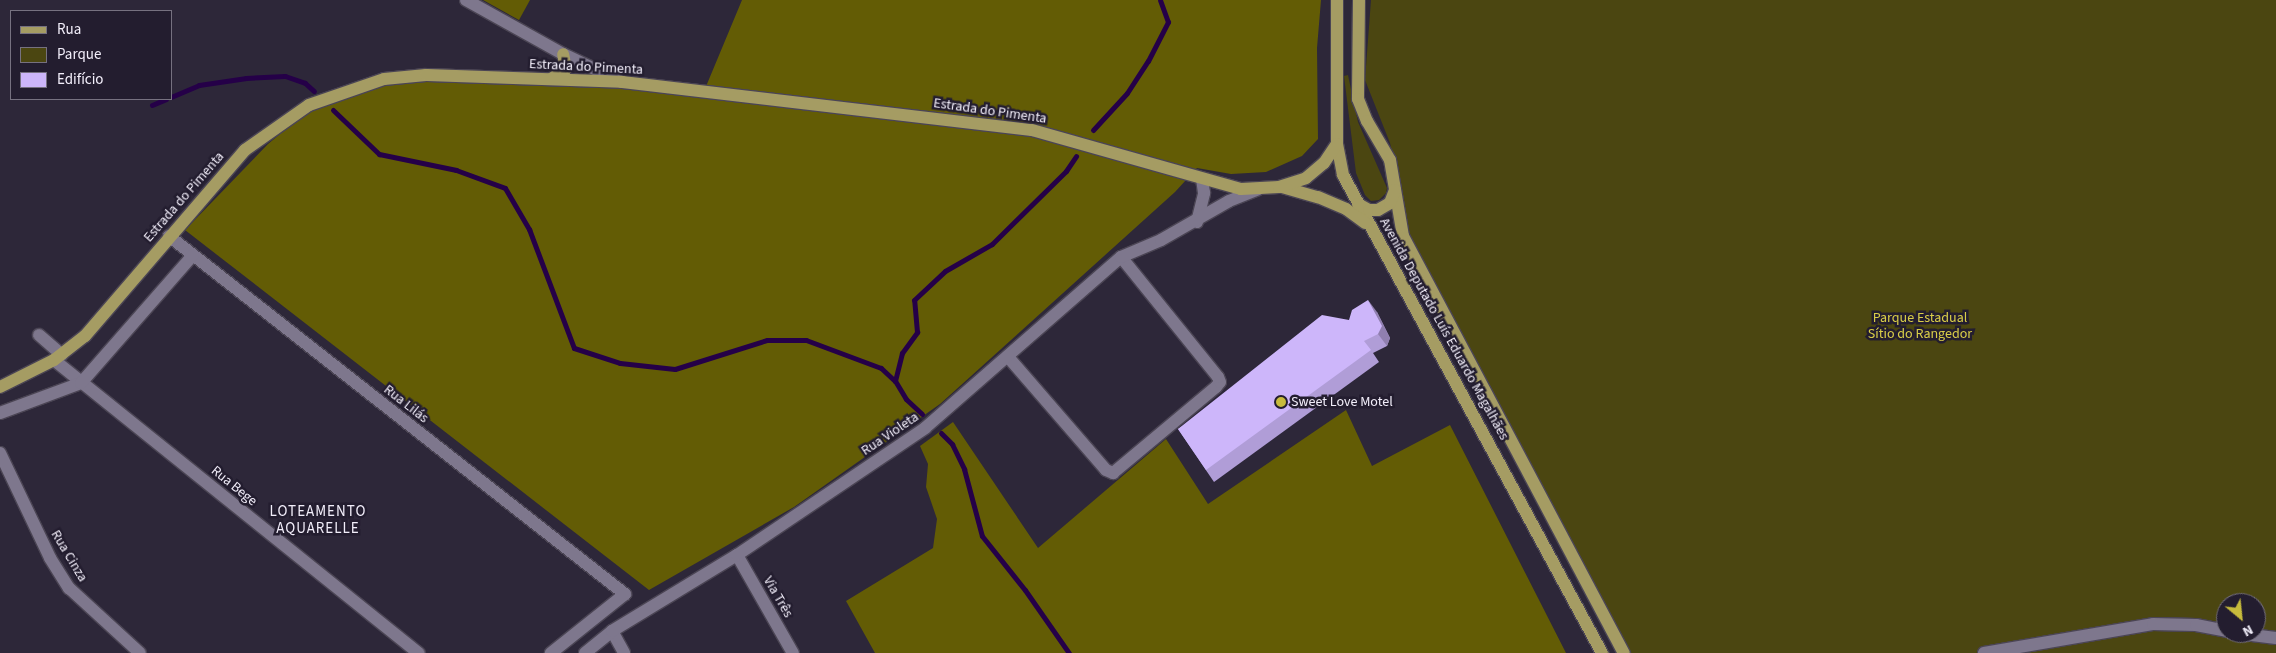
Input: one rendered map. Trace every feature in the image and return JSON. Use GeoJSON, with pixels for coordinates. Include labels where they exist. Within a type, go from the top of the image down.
{"type":"FeatureCollection","features":[{"type":"Feature","properties":{"kind":"main road","name":"Avenida Deputado Luís Eduardo Magalhães"},"geometry":{"type":"LineString","coordinates":[[1337,0],[1337,144],[1340,169],[1354,199],[1375,232],[1602,653]]}},
{"type":"Feature","properties":{"kind":"main road","name":"Avenida Deputado Luís Eduardo Magalhães"},"geometry":{"type":"LineString","coordinates":[[1359,0],[1358,99],[1367,121],[1390,160],[1400,225],[1407,243],[1624,653]]}},
{"type":"Feature","properties":{"kind":"main road"},"geometry":{"type":"LineString","coordinates":[[549,80],[566,69],[563,54]]}},
{"type":"Feature","properties":{"kind":"main road","name":"Estrada do Pimenta"},"geometry":{"type":"LineString","coordinates":[[0,387],[58,358],[85,336],[169,236],[245,150],[309,105],[348,89],[400,77],[622,82],[1032,130],[1090,144],[1226,187],[1258,190],[1279,187],[1313,174],[1337,144]]}},
{"type":"Feature","properties":{"kind":"main road","name":"Estrada do Pimenta"},"geometry":{"type":"LineString","coordinates":[[1279,187],[1302,191],[1337,205],[1375,232]]}},
{"type":"Feature","properties":{"kind":"main road"},"geometry":{"type":"LineString","coordinates":[[1354,199],[1369,210],[1378,210],[1390,203],[1396,190]]}},
{"type":"Feature","properties":{"kind":"street"},"geometry":{"type":"LineString","coordinates":[[466,0],[563,54],[622,82]]}},
{"type":"Feature","properties":{"kind":"street"},"geometry":{"type":"LineString","coordinates":[[1197,222],[1204,193],[1202,180]]}},
{"type":"Feature","properties":{"kind":"street","name":"Rua Violeta"},"geometry":{"type":"LineString","coordinates":[[585,653],[612,631],[737,555],[925,428],[1010,358],[1121,257],[1197,222],[1229,202],[1258,190]]}},
{"type":"Feature","properties":{"kind":"street","name":"Rua Lilás"},"geometry":{"type":"LineString","coordinates":[[169,236],[625,594],[551,653]]}},
{"type":"Feature","properties":{"kind":"street"},"geometry":{"type":"LineString","coordinates":[[0,413],[82,383],[193,255]]}},
{"type":"Feature","properties":{"kind":"street"},"geometry":{"type":"LineString","coordinates":[[1010,358],[1106,470],[1113,473],[1216,387],[1220,382],[1218,377],[1121,257]]}},
{"type":"Feature","properties":{"kind":"street","name":"Rua Bege"},"geometry":{"type":"LineString","coordinates":[[39,335],[82,383],[419,653]]}},
{"type":"Feature","properties":{"kind":"street","name":"Rua Cinza"},"geometry":{"type":"LineString","coordinates":[[0,453],[50,558],[69,588],[140,653]]}},
{"type":"Feature","properties":{"kind":"street","name":"Via Três"},"geometry":{"type":"LineString","coordinates":[[737,555],[793,653]]}},
{"type":"Feature","properties":{"kind":"street"},"geometry":{"type":"LineString","coordinates":[[1984,653],[2154,624],[2196,625],[2216,629]]}},
{"type":"Feature","properties":{"kind":"street"},"geometry":{"type":"LineString","coordinates":[[612,631],[624,653]]}},
{"type":"Feature","properties":{"kind":"green space","name":"Parque Estadual Sítio do Rangedor"},"geometry":{"type":"Polygon","coordinates":[[[1371,0],[2276,0],[2276,653],[1630,653],[1409,234],[1390,143],[1365,80],[1371,0]]]}},
{"type":"Feature","properties":{"kind":"green space"},"geometry":{"type":"Polygon","coordinates":[[[1348,75],[1358,122],[1387,188],[1386,193],[1379,200],[1371,201],[1365,195],[1356,173],[1344,76],[1348,75]]]}},
{"type":"Feature","properties":{"kind":"shaded area"},"geometry":{"type":"Polygon","coordinates":[[[483,0],[530,0],[519,20],[483,0]]]}},
{"type":"Feature","properties":{"kind":"shaded area"},"geometry":{"type":"Polygon","coordinates":[[[742,0],[1321,0],[1317,48],[1318,139],[1302,156],[1266,172],[1231,174],[1197,168],[1175,192],[940,404],[794,507],[649,590],[185,230],[268,144],[309,110],[396,80],[626,86],[702,96],[742,0]]]}},
{"type":"Feature","properties":{"kind":"shaded area"},"geometry":{"type":"Polygon","coordinates":[[[1346,410],[1372,466],[1450,425],[1566,653],[875,653],[846,601],[933,548],[937,519],[926,487],[928,464],[920,446],[953,422],[1038,548],[1166,439],[1208,504],[1346,410]]]}},
{"type":"Feature","properties":{"kind":"building","name":"Sweet Love Motel"},"geometry":{"type":"Polygon","coordinates":[[[1368,300],[1382,326],[1378,334],[1364,341],[1371,350],[1206,470],[1178,429],[1322,315],[1349,320],[1352,310],[1368,300]]]}},
{"type":"Feature","properties":{"kind":"waterway"},"geometry":{"type":"LineString","coordinates":[[1093,130],[1127,93],[1148,61],[1168,22],[1160,0]]}},
{"type":"Feature","properties":{"kind":"waterway"},"geometry":{"type":"LineString","coordinates":[[172,97],[199,85],[246,78],[285,76],[305,83],[314,91]]}},
{"type":"Feature","properties":{"kind":"waterway"},"geometry":{"type":"LineString","coordinates":[[152,105],[164,100]]}},
{"type":"Feature","properties":{"kind":"waterway"},"geometry":{"type":"LineString","coordinates":[[333,110],[379,154],[456,170],[505,188],[529,229],[574,348],[620,363],[675,369],[767,340],[806,340],[881,368],[895,381]]}},
{"type":"Feature","properties":{"kind":"waterway"},"geometry":{"type":"LineString","coordinates":[[922,414],[906,399],[895,381],[902,353],[917,332],[914,300],[945,271],[992,244],[1066,171],[1076,156]]}},
{"type":"Feature","properties":{"kind":"waterway"},"geometry":{"type":"LineString","coordinates":[[941,433],[952,444],[964,469],[982,536],[1025,590],[1069,653]]}},
{"type":"Feature","properties":{"kind":"place","name":"Sweet Love Motel"},"geometry":{"type":"Point","coordinates":[1281,402]}},
{"type":"Feature","properties":{"kind":"district","name":"LOTEAMENTO AQUARELLE"},"geometry":{"type":"Point","coordinates":[318,520]}}]}
